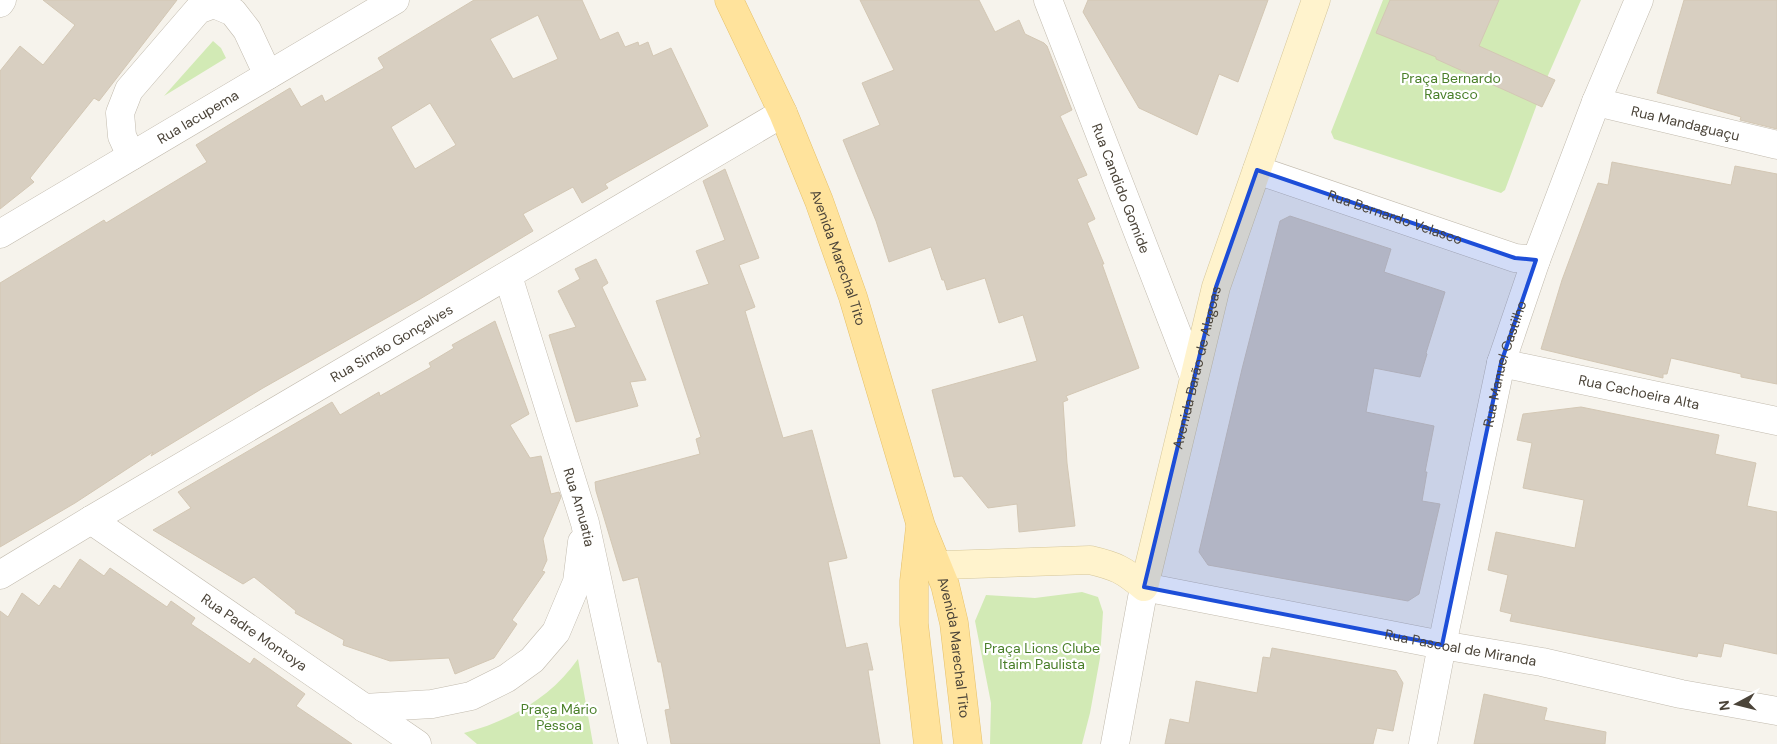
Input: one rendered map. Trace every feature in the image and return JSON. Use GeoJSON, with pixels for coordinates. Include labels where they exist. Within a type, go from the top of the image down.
{"type":"FeatureCollection","features":[{"type":"Feature","properties":{"kind":"main road","name":"Avenida Marechal Tito"},"geometry":{"type":"LineString","coordinates":[[729,0],[784,113],[819,201],[853,297],[921,526],[926,566],[945,585],[954,623],[968,744]]}},
{"type":"Feature","properties":{"kind":"main road","name":"Avenida Barão de Alagoas"},"geometry":{"type":"LineString","coordinates":[[1144,587],[1216,287],[1316,0]]}},
{"type":"Feature","properties":{"kind":"main road"},"geometry":{"type":"LineString","coordinates":[[926,566],[1090,560],[1112,565],[1126,572],[1144,587]]}},
{"type":"Feature","properties":{"kind":"main road","name":"Avenida Marechal Tito"},"geometry":{"type":"LineString","coordinates":[[926,566],[914,581],[914,624],[928,744]]}},
{"type":"Feature","properties":{"kind":"street","name":"Rua Iacupema"},"geometry":{"type":"LineString","coordinates":[[0,234],[395,0]]}},
{"type":"Feature","properties":{"kind":"street","name":"Rua Candido Gomide"},"geometry":{"type":"LineString","coordinates":[[1048,0],[1194,377]]}},
{"type":"Feature","properties":{"kind":"street","name":"Rua Manuel Castilho"},"geometry":{"type":"LineString","coordinates":[[1422,744],[1501,363],[1536,260],[1596,102],[1639,0]]}},
{"type":"Feature","properties":{"kind":"street"},"geometry":{"type":"LineString","coordinates":[[131,156],[122,136],[120,113],[129,90],[198,10],[214,4],[233,12],[247,30],[268,75]]}},
{"type":"Feature","properties":{"kind":"street","name":"Rua Mandaguaçu"},"geometry":{"type":"LineString","coordinates":[[1596,102],[1777,145]]}},
{"type":"Feature","properties":{"kind":"street","name":"Rua Simão Gonçalves"},"geometry":{"type":"LineString","coordinates":[[0,575],[90,520],[784,113]]}},
{"type":"Feature","properties":{"kind":"street","name":"Rua Bernardo Velasco"},"geometry":{"type":"LineString","coordinates":[[1257,170],[1515,258],[1536,260]]}},
{"type":"Feature","properties":{"kind":"street","name":"Rua Amuatia"},"geometry":{"type":"LineString","coordinates":[[508,276],[585,523],[633,744]]}},
{"type":"Feature","properties":{"kind":"street","name":"Rua Cachoeira Alta"},"geometry":{"type":"LineString","coordinates":[[1501,363],[1777,421]]}},
{"type":"Feature","properties":{"kind":"street","name":"Rua Padre Montoya"},"geometry":{"type":"LineString","coordinates":[[90,520],[417,744]]}},
{"type":"Feature","properties":{"kind":"street"},"geometry":{"type":"LineString","coordinates":[[364,708],[432,704],[471,696],[507,678],[532,660],[556,632],[577,582],[585,523]]}},
{"type":"Feature","properties":{"kind":"street","name":"Rua Pascoal de Miranda"},"geometry":{"type":"LineString","coordinates":[[1144,587],[1442,645],[1542,662],[1681,694],[1777,711]]}},
{"type":"Feature","properties":{"kind":"street","name":"Avenida Barão de Alagoas"},"geometry":{"type":"LineString","coordinates":[[1116,744],[1144,587]]}},
{"type":"Feature","properties":{"kind":"highlighted area"},"geometry":{"type":"Polygon","coordinates":[[[1257,170],[1515,258],[1536,260],[1501,363],[1442,645],[1144,587],[1216,287],[1257,170]]]}},
{"type":"Feature","properties":{"kind":"green space","name":"Praça Bernardo Ravasco"},"geometry":{"type":"Polygon","coordinates":[[[1383,0],[1581,0],[1546,80],[1505,190],[1501,193],[1334,139],[1331,132],[1383,0]]]}},
{"type":"Feature","properties":{"kind":"green space"},"geometry":{"type":"Polygon","coordinates":[[[213,41],[221,48],[226,58],[164,96],[213,41]]]}},
{"type":"Feature","properties":{"kind":"green space","name":"Praça Lions Clube Itaim Paulista"},"geometry":{"type":"Polygon","coordinates":[[[1082,592],[1098,597],[1103,612],[1100,658],[1082,744],[990,744],[991,703],[975,621],[986,595],[1035,598],[1082,592]]]}},
{"type":"Feature","properties":{"kind":"green space","name":"Praça Mário Pessoa"},"geometry":{"type":"Polygon","coordinates":[[[578,659],[593,744],[477,744],[464,733],[497,722],[528,706],[555,685],[578,659]]]}},
{"type":"Feature","properties":{"kind":"building"},"geometry":{"type":"Polygon","coordinates":[[[43,0],[177,0],[99,101],[94,98],[30,178],[34,182],[0,209],[0,71],[20,46],[43,65],[75,25],[43,0]]]}},
{"type":"Feature","properties":{"kind":"building"},"geometry":{"type":"Polygon","coordinates":[[[474,0],[582,0],[600,40],[618,32],[625,47],[638,42],[639,46],[648,42],[653,56],[671,48],[708,126],[605,184],[608,188],[582,203],[573,187],[523,214],[533,231],[420,299],[263,388],[151,456],[153,452],[75,503],[0,547],[0,283],[104,220],[106,223],[207,162],[196,145],[290,88],[301,107],[322,95],[325,102],[384,68],[378,58],[474,0]],[[538,15],[490,39],[513,79],[558,59],[538,15]],[[430,103],[391,127],[415,169],[456,145],[430,103]]]}},
{"type":"Feature","properties":{"kind":"building"},"geometry":{"type":"Polygon","coordinates":[[[860,0],[979,0],[995,32],[1019,20],[1025,34],[1047,46],[1072,110],[1060,116],[1087,175],[1077,179],[1095,219],[1087,223],[1104,264],[1102,264],[1139,368],[1066,396],[1068,400],[1063,402],[1067,463],[1075,526],[1019,532],[1017,504],[988,508],[962,476],[954,477],[932,390],[1037,361],[1023,315],[999,323],[985,278],[947,290],[931,247],[889,262],[876,221],[843,140],[880,125],[862,83],[894,70],[860,0]]]}},
{"type":"Feature","properties":{"kind":"building"},"geometry":{"type":"Polygon","coordinates":[[[1088,0],[1268,0],[1238,82],[1219,74],[1197,135],[1139,108],[1083,12],[1088,0]]]}},
{"type":"Feature","properties":{"kind":"building"},"geometry":{"type":"Polygon","coordinates":[[[1390,0],[1499,0],[1479,46],[1555,80],[1542,107],[1436,59],[1436,57],[1376,33],[1390,0]]]}},
{"type":"Feature","properties":{"kind":"building"},"geometry":{"type":"Polygon","coordinates":[[[1684,0],[1777,0],[1777,129],[1740,120],[1741,117],[1657,93],[1684,0]]]}},
{"type":"Feature","properties":{"kind":"building"},"geometry":{"type":"Polygon","coordinates":[[[1612,162],[1731,185],[1735,166],[1777,174],[1777,384],[1741,377],[1741,374],[1671,358],[1667,374],[1663,374],[1663,378],[1541,349],[1562,280],[1598,183],[1608,185],[1612,162]]]}},
{"type":"Feature","properties":{"kind":"building"},"geometry":{"type":"Polygon","coordinates":[[[725,169],[759,258],[739,265],[755,307],[745,311],[783,438],[812,430],[847,558],[828,562],[846,648],[867,643],[873,670],[868,670],[880,744],[671,744],[665,710],[670,709],[661,662],[658,662],[638,577],[623,581],[596,491],[595,482],[700,454],[696,439],[701,437],[656,301],[709,284],[696,251],[725,240],[703,181],[725,169]]]}},
{"type":"Feature","properties":{"kind":"building"},"geometry":{"type":"Polygon","coordinates":[[[1290,216],[1391,249],[1384,272],[1445,292],[1420,377],[1374,368],[1366,412],[1434,426],[1425,472],[1427,472],[1422,501],[1440,504],[1419,594],[1408,601],[1208,565],[1199,552],[1242,369],[1280,221],[1290,216]]]}},
{"type":"Feature","properties":{"kind":"building"},"geometry":{"type":"Polygon","coordinates":[[[596,259],[608,283],[602,287],[646,380],[630,382],[638,406],[576,422],[549,335],[576,327],[558,291],[580,279],[575,269],[596,259]]]}},
{"type":"Feature","properties":{"kind":"building"},"geometry":{"type":"Polygon","coordinates":[[[495,321],[529,414],[510,425],[530,458],[541,456],[551,494],[559,492],[561,497],[543,539],[547,560],[542,571],[545,572],[512,620],[517,624],[494,658],[455,674],[449,658],[390,661],[343,645],[344,640],[295,613],[296,611],[254,577],[243,584],[153,530],[191,508],[178,492],[332,402],[340,415],[379,392],[380,396],[431,367],[429,363],[454,348],[452,345],[495,321]]]}},
{"type":"Feature","properties":{"kind":"building"},"geometry":{"type":"Polygon","coordinates":[[[1581,407],[1719,435],[1715,454],[1756,463],[1747,506],[1777,512],[1777,654],[1724,643],[1721,657],[1698,653],[1697,657],[1510,621],[1512,614],[1500,611],[1508,575],[1488,570],[1496,532],[1575,548],[1584,500],[1523,488],[1532,443],[1517,440],[1523,414],[1581,407]]]}},
{"type":"Feature","properties":{"kind":"building"},"geometry":{"type":"Polygon","coordinates":[[[80,559],[104,576],[110,568],[167,607],[171,601],[195,618],[191,624],[250,664],[254,658],[305,694],[296,706],[352,744],[0,744],[0,611],[8,617],[22,593],[39,606],[54,585],[60,589],[80,559]]]}},
{"type":"Feature","properties":{"kind":"building"},"geometry":{"type":"Polygon","coordinates":[[[1272,648],[1396,671],[1403,683],[1393,731],[1377,728],[1373,744],[1165,744],[1170,719],[1189,723],[1196,681],[1257,693],[1263,657],[1270,658],[1272,648]]]}},
{"type":"Feature","properties":{"kind":"building"},"geometry":{"type":"Polygon","coordinates":[[[1484,694],[1547,708],[1544,720],[1606,732],[1605,744],[1474,744],[1484,694]]]}}]}
